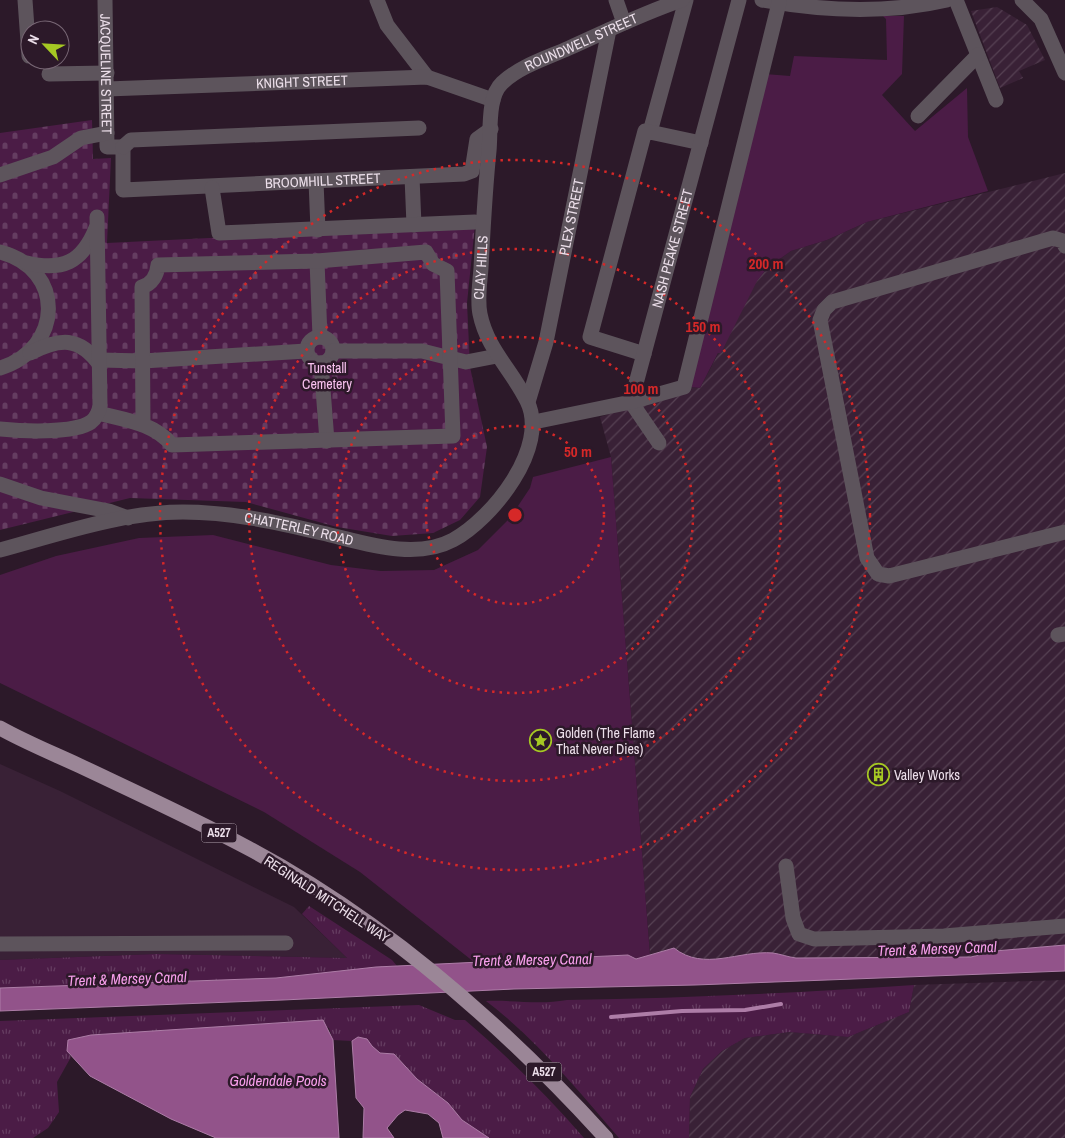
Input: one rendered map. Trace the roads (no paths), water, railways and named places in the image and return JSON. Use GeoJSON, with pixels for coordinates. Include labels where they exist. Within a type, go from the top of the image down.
{"type":"FeatureCollection","features":[{"type":"Feature","properties":{"kind":"main road","name":"REGINALD MITCHELL WAY"},"geometry":{"type":"LineString","coordinates":[[0,728],[249,848],[342,905],[416,958],[477,1010],[561,1089],[606,1138]]}},
{"type":"Feature","properties":{"kind":"street"},"geometry":{"type":"LineString","coordinates":[[25,0],[26,20]]}},
{"type":"Feature","properties":{"kind":"street","name":"JACQUELINE STREET"},"geometry":{"type":"LineString","coordinates":[[105,0],[107,147],[123,147],[123,190]]}},
{"type":"Feature","properties":{"kind":"street"},"geometry":{"type":"LineString","coordinates":[[378,0],[387,25],[427,77]]}},
{"type":"Feature","properties":{"kind":"street"},"geometry":{"type":"LineString","coordinates":[[616,0],[624,23]]}},
{"type":"Feature","properties":{"kind":"street"},"geometry":{"type":"LineString","coordinates":[[650,132],[684,0]]}},
{"type":"Feature","properties":{"kind":"street","name":"ROUNDWELL STREET"},"geometry":{"type":"LineString","coordinates":[[494,100],[500,85],[522,69],[624,23],[684,0]]}},
{"type":"Feature","properties":{"kind":"street","name":"NASH PEAKE STREET"},"geometry":{"type":"LineString","coordinates":[[630,402],[739,0]]}},
{"type":"Feature","properties":{"kind":"street"},"geometry":{"type":"LineString","coordinates":[[762,0],[852,9],[947,0]]}},
{"type":"Feature","properties":{"kind":"street"},"geometry":{"type":"LineString","coordinates":[[956,0],[996,100]]}},
{"type":"Feature","properties":{"kind":"street"},"geometry":{"type":"LineString","coordinates":[[1022,0],[1041,19],[1065,73]]}},
{"type":"Feature","properties":{"kind":"street"},"geometry":{"type":"LineString","coordinates":[[534,422],[630,402],[684,387],[779,3]]}},
{"type":"Feature","properties":{"kind":"street","name":"PLEX STREET"},"geometry":{"type":"LineString","coordinates":[[528,402],[546,342],[609,30]]}},
{"type":"Feature","properties":{"kind":"street"},"geometry":{"type":"LineString","coordinates":[[918,116],[978,55]]}},
{"type":"Feature","properties":{"kind":"street"},"geometry":{"type":"LineString","coordinates":[[49,74],[107,73]]}},
{"type":"Feature","properties":{"kind":"street","name":"KNIGHT STREET"},"geometry":{"type":"LineString","coordinates":[[107,89],[427,77],[494,100]]}},
{"type":"Feature","properties":{"kind":"street","name":"CLAY HILLS"},"geometry":{"type":"LineString","coordinates":[[494,100],[485,189],[479,311],[484,329],[497,356],[528,402],[534,422]]}},
{"type":"Feature","properties":{"kind":"street"},"geometry":{"type":"LineString","coordinates":[[123,147],[131,140],[419,128]]}},
{"type":"Feature","properties":{"kind":"street","name":"BROOMHILL STREET"},"geometry":{"type":"LineString","coordinates":[[123,190],[212,188],[464,174],[472,171],[477,139],[491,129]]}},
{"type":"Feature","properties":{"kind":"street"},"geometry":{"type":"LineString","coordinates":[[644,354],[590,337],[645,131],[701,144]]}},
{"type":"Feature","properties":{"kind":"street"},"geometry":{"type":"LineString","coordinates":[[0,175],[53,157],[81,138],[107,133]]}},
{"type":"Feature","properties":{"kind":"street"},"geometry":{"type":"LineString","coordinates":[[412,177],[414,225]]}},
{"type":"Feature","properties":{"kind":"street"},"geometry":{"type":"LineString","coordinates":[[316,181],[318,230]]}},
{"type":"Feature","properties":{"kind":"street"},"geometry":{"type":"LineString","coordinates":[[212,188],[219,233],[475,222]]}},
{"type":"Feature","properties":{"kind":"street"},"geometry":{"type":"LineString","coordinates":[[0,252],[27,263],[47,268],[59,267],[71,261],[91,240],[97,222],[100,362],[98,413],[92,421],[84,426],[37,432],[0,429]]}},
{"type":"Feature","properties":{"kind":"street"},"geometry":{"type":"LineString","coordinates":[[1065,246],[1063,241],[1053,238],[832,302],[824,310],[820,320],[867,558],[878,574],[890,576],[1065,532]]}},
{"type":"Feature","properties":{"kind":"street"},"geometry":{"type":"LineString","coordinates":[[98,413],[142,424],[164,436],[172,445],[453,436],[447,271],[433,264],[426,252],[318,261],[158,265],[155,276],[146,286],[142,287],[142,424]]}},
{"type":"Feature","properties":{"kind":"street"},"geometry":{"type":"LineString","coordinates":[[318,261],[320,337]]}},
{"type":"Feature","properties":{"kind":"street"},"geometry":{"type":"LineString","coordinates":[[27,263],[42,280],[48,300],[46,323],[36,347],[28,354]]}},
{"type":"Feature","properties":{"kind":"street"},"geometry":{"type":"LineString","coordinates":[[0,368],[10,365],[41,347],[68,342],[86,334],[99,318]]}},
{"type":"Feature","properties":{"kind":"street"},"geometry":{"type":"LineString","coordinates":[[46,323],[58,338],[86,348],[100,362],[143,362],[306,351]]}},
{"type":"Feature","properties":{"kind":"street"},"geometry":{"type":"LineString","coordinates":[[306,351],[310,342],[320,337]]}},
{"type":"Feature","properties":{"kind":"street"},"geometry":{"type":"LineString","coordinates":[[306,351],[310,359],[321,363],[329,359],[333,351],[331,342],[320,337]]}},
{"type":"Feature","properties":{"kind":"street"},"geometry":{"type":"LineString","coordinates":[[333,351],[422,351],[466,362],[497,356]]}},
{"type":"Feature","properties":{"kind":"street"},"geometry":{"type":"LineString","coordinates":[[321,363],[327,441]]}},
{"type":"Feature","properties":{"kind":"street"},"geometry":{"type":"LineString","coordinates":[[630,402],[659,443]]}},
{"type":"Feature","properties":{"kind":"street","name":"CHATTERLEY ROAD"},"geometry":{"type":"LineString","coordinates":[[0,550],[128,518],[180,512],[219,513],[268,521],[380,546],[414,549],[431,548],[452,541],[470,529],[497,504],[520,467],[529,445],[534,422]]}},
{"type":"Feature","properties":{"kind":"street"},"geometry":{"type":"LineString","coordinates":[[0,484],[41,498],[109,511],[128,518]]}},
{"type":"Feature","properties":{"kind":"street"},"geometry":{"type":"LineString","coordinates":[[786,866],[789,898],[799,934],[814,939],[944,936],[1065,926]]}},
{"type":"Feature","properties":{"kind":"street"},"geometry":{"type":"LineString","coordinates":[[0,944],[286,943]]}},
{"type":"Feature","properties":{"kind":"water","name":"Trent & Mersey Canal"},"geometry":{"type":"Polygon","coordinates":[[[1065,945],[1065,971],[695,985],[514,989],[0,1011],[0,988],[276,978],[376,967],[628,955],[636,959],[674,948],[685,955],[710,959],[760,953],[773,953],[796,958],[971,957],[995,951],[1065,945]]]}},
{"type":"Feature","properties":{"kind":"water","name":"Goldendale Pools"},"geometry":{"type":"Polygon","coordinates":[[[323,1020],[333,1040],[339,1138],[216,1138],[171,1119],[90,1076],[67,1051],[68,1040],[91,1035],[323,1020]]]}},
{"type":"Feature","properties":{"kind":"water","name":"Goldendale Pools"},"geometry":{"type":"Polygon","coordinates":[[[358,1037],[367,1039],[380,1053],[394,1054],[417,1079],[448,1103],[462,1120],[489,1138],[443,1138],[439,1123],[428,1114],[405,1110],[387,1128],[394,1138],[363,1138],[364,1108],[356,1098],[352,1041],[358,1037]]]}},
{"type":"Feature","properties":{"kind":"waterway"},"geometry":{"type":"LineString","coordinates":[[611,1017],[682,1011],[745,1010],[781,1004]]}},
{"type":"Feature","properties":{"kind":"place","name":"Golden (The Flame That Never Dies)"},"geometry":{"type":"Point","coordinates":[540,741]}},
{"type":"Feature","properties":{"kind":"place","name":"Valley Works"},"geometry":{"type":"Point","coordinates":[878,775]}},
{"type":"Feature","properties":{"kind":"park label","name":"Tunstall Cemetery"},"geometry":{"type":"Point","coordinates":[327,376]}}]}
